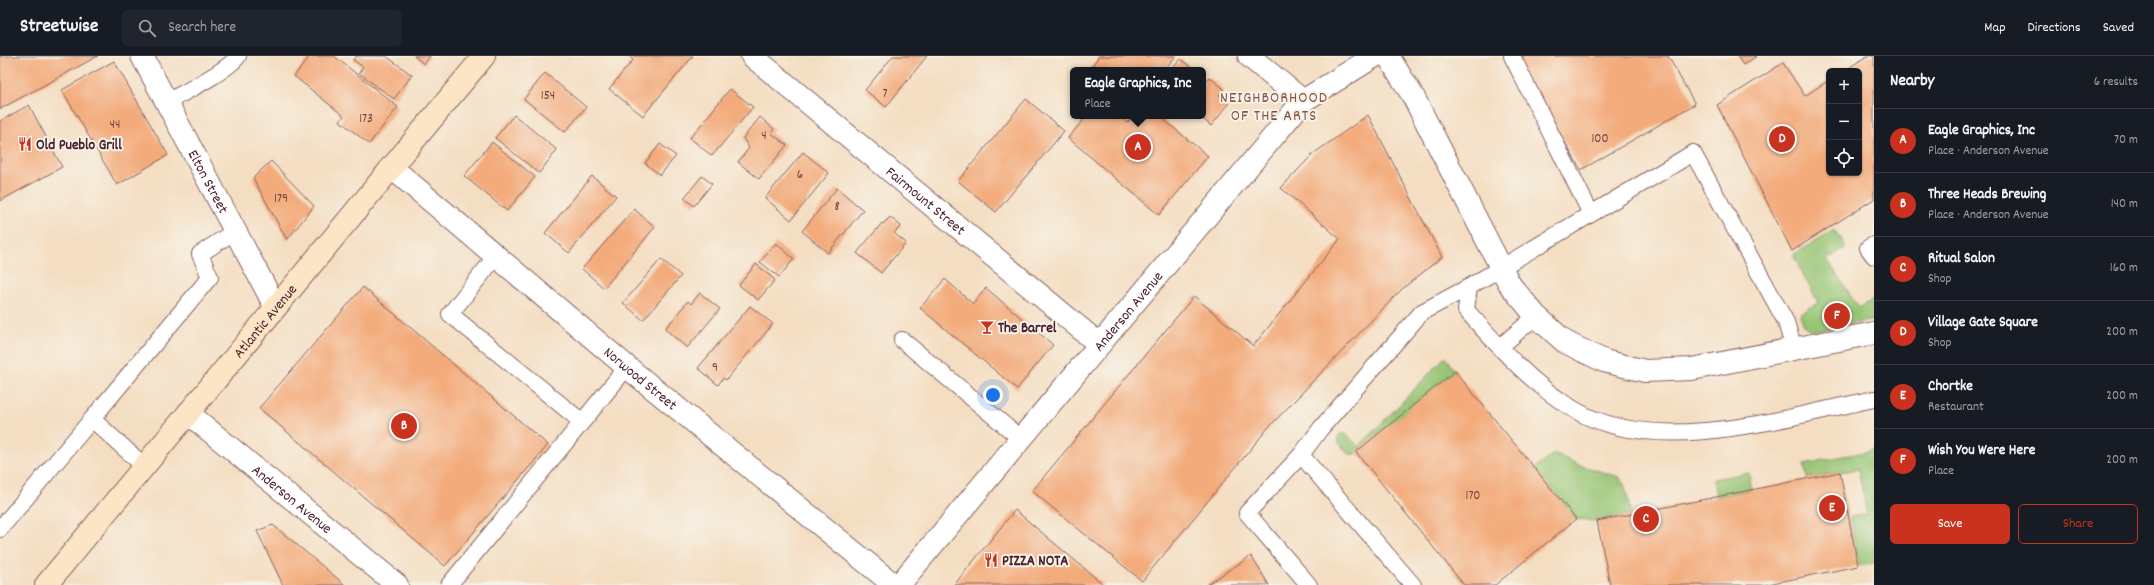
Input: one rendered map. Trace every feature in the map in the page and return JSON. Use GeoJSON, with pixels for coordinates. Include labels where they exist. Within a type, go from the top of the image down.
{"type":"FeatureCollection","features":[{"type":"Feature","properties":{"kind":"main road","name":"Atlantic Avenue"},"geometry":{"type":"LineString","coordinates":[[46,585],[275,306],[484,56]]}},
{"type":"Feature","properties":{"kind":"street","name":"Elton Street"},"geometry":{"type":"LineString","coordinates":[[142,56],[275,306]]}},
{"type":"Feature","properties":{"kind":"street","name":"Fairmount Street"},"geometry":{"type":"LineString","coordinates":[[752,56],[1099,344]]}},
{"type":"Feature","properties":{"kind":"street"},"geometry":{"type":"LineString","coordinates":[[1249,56],[1303,101]]}},
{"type":"Feature","properties":{"kind":"street","name":"Anderson Avenue"},"geometry":{"type":"LineString","coordinates":[[899,585],[1020,438],[1303,101],[1375,56]]}},
{"type":"Feature","properties":{"kind":"street"},"geometry":{"type":"LineString","coordinates":[[1388,56],[1413,96],[1510,285],[1536,316],[1565,342],[1604,361],[1645,371],[1692,370],[1874,333]]}},
{"type":"Feature","properties":{"kind":"street","name":"Norwood Street"},"geometry":{"type":"LineString","coordinates":[[391,167],[627,367],[894,585]]}},
{"type":"Feature","properties":{"kind":"street","name":"Anderson Avenue"},"geometry":{"type":"LineString","coordinates":[[188,413],[397,585]]}},
{"type":"Feature","properties":{"kind":"lane"},"geometry":{"type":"LineString","coordinates":[[167,102],[235,61],[238,56]]}},
{"type":"Feature","properties":{"kind":"lane"},"geometry":{"type":"LineString","coordinates":[[1512,56],[1591,214]]}},
{"type":"Feature","properties":{"kind":"lane"},"geometry":{"type":"LineString","coordinates":[[1309,585],[1247,513],[1301,455],[1321,428],[1422,312],[1469,287],[1693,153],[1786,322],[1794,349]]}},
{"type":"Feature","properties":{"kind":"lane"},"geometry":{"type":"LineString","coordinates":[[0,529],[210,277],[200,254],[235,231]]}},
{"type":"Feature","properties":{"kind":"lane"},"geometry":{"type":"LineString","coordinates":[[1874,245],[1868,248],[1874,256]]}},
{"type":"Feature","properties":{"kind":"lane"},"geometry":{"type":"LineString","coordinates":[[496,256],[450,314],[582,422]]}},
{"type":"Feature","properties":{"kind":"lane"},"geometry":{"type":"LineString","coordinates":[[1469,287],[1466,310],[1500,347],[1543,389],[1576,411],[1606,423],[1646,432],[1682,433],[1721,430],[1874,399]]}},
{"type":"Feature","properties":{"kind":"lane"},"geometry":{"type":"LineString","coordinates":[[1500,347],[1536,316]]}},
{"type":"Feature","properties":{"kind":"lane"},"geometry":{"type":"LineString","coordinates":[[902,340],[1020,438]]}},
{"type":"Feature","properties":{"kind":"lane"},"geometry":{"type":"LineString","coordinates":[[449,585],[627,367]]}},
{"type":"Feature","properties":{"kind":"lane"},"geometry":{"type":"LineString","coordinates":[[92,419],[144,466]]}},
{"type":"Feature","properties":{"kind":"lane"},"geometry":{"type":"LineString","coordinates":[[1301,455],[1413,585]]}},
{"type":"Feature","properties":{"kind":"green space"},"geometry":{"type":"Polygon","coordinates":[[[1834,230],[1844,242],[1845,248],[1827,259],[1859,308],[1874,299],[1874,320],[1812,331],[1803,324],[1800,314],[1818,303],[1793,255],[1834,230]]]}},
{"type":"Feature","properties":{"kind":"green space"},"geometry":{"type":"Polygon","coordinates":[[[1445,357],[1455,371],[1355,454],[1348,454],[1339,443],[1338,437],[1340,434],[1346,434],[1359,447],[1445,357]]]}},
{"type":"Feature","properties":{"kind":"green space"},"geometry":{"type":"Polygon","coordinates":[[[1874,450],[1874,563],[1859,566],[1850,517],[1867,514],[1858,469],[1807,478],[1804,464],[1874,450]]]}},
{"type":"Feature","properties":{"kind":"green space"},"geometry":{"type":"Polygon","coordinates":[[[1554,453],[1579,465],[1619,477],[1624,483],[1631,514],[1597,521],[1576,519],[1535,469],[1554,453]]]}},
{"type":"Feature","properties":{"kind":"green space"},"geometry":{"type":"Polygon","coordinates":[[[1749,473],[1752,489],[1716,497],[1713,479],[1749,473]]]}},
{"type":"Feature","properties":{"kind":"building"},"geometry":{"type":"Polygon","coordinates":[[[0,56],[98,56],[0,109],[0,56]]]}},
{"type":"Feature","properties":{"kind":"building"},"geometry":{"type":"Polygon","coordinates":[[[310,56],[334,56],[398,107],[369,144],[340,121],[344,116],[294,76],[310,56]]]}},
{"type":"Feature","properties":{"kind":"building"},"geometry":{"type":"Polygon","coordinates":[[[356,56],[386,56],[412,75],[394,99],[359,73],[363,67],[353,60],[356,56]]]}},
{"type":"Feature","properties":{"kind":"building"},"geometry":{"type":"Polygon","coordinates":[[[414,56],[430,56],[424,64],[414,56]]]}},
{"type":"Feature","properties":{"kind":"building"},"geometry":{"type":"Polygon","coordinates":[[[629,56],[693,56],[643,116],[609,89],[633,60],[629,56]]]}},
{"type":"Feature","properties":{"kind":"building"},"geometry":{"type":"Polygon","coordinates":[[[893,56],[927,56],[886,107],[865,90],[893,56]]]}},
{"type":"Feature","properties":{"kind":"building"},"geometry":{"type":"Polygon","coordinates":[[[1099,56],[1176,56],[1167,67],[1091,67],[1099,56]]]}},
{"type":"Feature","properties":{"kind":"building"},"geometry":{"type":"Polygon","coordinates":[[[1515,56],[1668,56],[1695,104],[1581,170],[1515,56]]]}},
{"type":"Feature","properties":{"kind":"building"},"geometry":{"type":"Polygon","coordinates":[[[1737,56],[1757,56],[1743,65],[1737,56]]]}},
{"type":"Feature","properties":{"kind":"building"},"geometry":{"type":"Polygon","coordinates":[[[1867,56],[1874,56],[1874,199],[1792,251],[1717,105],[1783,63],[1805,96],[1826,82],[1826,176],[1862,176],[1862,68],[1849,68],[1867,56]]]}},
{"type":"Feature","properties":{"kind":"building"},"geometry":{"type":"Polygon","coordinates":[[[1181,59],[1190,67],[1174,67],[1181,59]]]}},
{"type":"Feature","properties":{"kind":"building"},"geometry":{"type":"Polygon","coordinates":[[[114,61],[168,155],[117,185],[62,90],[114,61]]]}},
{"type":"Feature","properties":{"kind":"building"},"geometry":{"type":"Polygon","coordinates":[[[545,73],[586,107],[565,132],[524,99],[545,73]]]}},
{"type":"Feature","properties":{"kind":"building"},"geometry":{"type":"Polygon","coordinates":[[[1209,77],[1224,89],[1219,95],[1229,104],[1211,126],[1203,119],[1206,119],[1206,80],[1209,77]]]}},
{"type":"Feature","properties":{"kind":"building"},"geometry":{"type":"Polygon","coordinates":[[[730,89],[753,107],[712,156],[690,138],[730,89]]]}},
{"type":"Feature","properties":{"kind":"building"},"geometry":{"type":"Polygon","coordinates":[[[1026,99],[1064,131],[996,212],[958,181],[1026,99]]]}},
{"type":"Feature","properties":{"kind":"building","name":"Old Pueblo Grill"},"geometry":{"type":"Polygon","coordinates":[[[29,105],[62,167],[0,201],[0,121],[29,105]]]}},
{"type":"Feature","properties":{"kind":"building"},"geometry":{"type":"Polygon","coordinates":[[[514,115],[557,150],[539,173],[495,138],[514,115]]]}},
{"type":"Feature","properties":{"kind":"building"},"geometry":{"type":"Polygon","coordinates":[[[1368,115],[1442,257],[1402,289],[1268,428],[1142,581],[1032,491],[1194,296],[1253,346],[1340,239],[1281,188],[1313,154],[1368,115]]]}},
{"type":"Feature","properties":{"kind":"building"},"geometry":{"type":"Polygon","coordinates":[[[760,117],[774,129],[771,133],[787,145],[759,179],[738,162],[749,148],[743,138],[760,117]]]}},
{"type":"Feature","properties":{"kind":"building"},"geometry":{"type":"Polygon","coordinates":[[[1084,119],[1122,119],[1127,123],[1130,119],[1165,119],[1164,120],[1208,156],[1159,215],[1068,138],[1084,119]]]}},
{"type":"Feature","properties":{"kind":"building"},"geometry":{"type":"Polygon","coordinates":[[[492,142],[535,177],[507,211],[464,176],[492,142]]]}},
{"type":"Feature","properties":{"kind":"building"},"geometry":{"type":"Polygon","coordinates":[[[660,144],[676,156],[660,175],[645,163],[660,144]]]}},
{"type":"Feature","properties":{"kind":"building"},"geometry":{"type":"Polygon","coordinates":[[[803,152],[829,173],[791,220],[765,198],[803,152]]]}},
{"type":"Feature","properties":{"kind":"building"},"geometry":{"type":"Polygon","coordinates":[[[271,161],[314,206],[287,240],[253,178],[271,161]]]}},
{"type":"Feature","properties":{"kind":"building"},"geometry":{"type":"Polygon","coordinates":[[[592,176],[616,196],[569,253],[545,233],[592,176]]]}},
{"type":"Feature","properties":{"kind":"building"},"geometry":{"type":"Polygon","coordinates":[[[702,176],[712,184],[694,206],[684,198],[702,176]]]}},
{"type":"Feature","properties":{"kind":"building"},"geometry":{"type":"Polygon","coordinates":[[[837,188],[863,210],[828,253],[802,231],[837,188]]]}},
{"type":"Feature","properties":{"kind":"building"},"geometry":{"type":"Polygon","coordinates":[[[634,209],[655,227],[604,288],[582,269],[634,209]]]}},
{"type":"Feature","properties":{"kind":"building"},"geometry":{"type":"Polygon","coordinates":[[[890,217],[901,226],[894,233],[906,243],[881,273],[857,253],[882,223],[883,224],[890,217]]]}},
{"type":"Feature","properties":{"kind":"building"},"geometry":{"type":"Polygon","coordinates":[[[776,243],[794,259],[779,277],[760,262],[776,243]]]}},
{"type":"Feature","properties":{"kind":"building"},"geometry":{"type":"Polygon","coordinates":[[[661,259],[681,276],[643,320],[623,303],[661,259]]]}},
{"type":"Feature","properties":{"kind":"building"},"geometry":{"type":"Polygon","coordinates":[[[756,264],[775,280],[758,300],[739,285],[756,264]]]}},
{"type":"Feature","properties":{"kind":"building","name":"The Barrel"},"geometry":{"type":"Polygon","coordinates":[[[945,279],[973,304],[986,288],[1053,345],[1017,389],[920,308],[945,279]]]}},
{"type":"Feature","properties":{"kind":"building"},"geometry":{"type":"Polygon","coordinates":[[[363,287],[548,445],[445,566],[259,408],[363,287]]]}},
{"type":"Feature","properties":{"kind":"building"},"geometry":{"type":"Polygon","coordinates":[[[700,293],[720,309],[687,348],[665,329],[688,301],[691,304],[700,293]]]}},
{"type":"Feature","properties":{"kind":"building"},"geometry":{"type":"Polygon","coordinates":[[[750,306],[773,324],[726,380],[723,378],[718,385],[698,368],[750,306]]]}},
{"type":"Feature","properties":{"kind":"building"},"geometry":{"type":"Polygon","coordinates":[[[1455,371],[1576,519],[1495,585],[1464,585],[1356,452],[1455,371]]]}},
{"type":"Feature","properties":{"kind":"building"},"geometry":{"type":"Polygon","coordinates":[[[1840,472],[1858,566],[1763,585],[1610,585],[1597,521],[1840,472]]]}},
{"type":"Feature","properties":{"kind":"building"},"geometry":{"type":"Polygon","coordinates":[[[1015,510],[1104,585],[954,585],[1015,510]]]}},
{"type":"Feature","properties":{"kind":"building"},"geometry":{"type":"Polygon","coordinates":[[[273,525],[345,585],[283,585],[257,531],[273,525]]]}},
{"type":"Feature","properties":{"kind":"building"},"geometry":{"type":"Polygon","coordinates":[[[1251,556],[1269,585],[1206,585],[1251,556]]]}},
{"type":"Feature","properties":{"kind":"place","name":"Village Gate Square"},"geometry":{"type":"Point","coordinates":[1782,139]}},
{"type":"Feature","properties":{"kind":"place","name":"Old Pueblo Grill"},"geometry":{"type":"Point","coordinates":[25,144]}},
{"type":"Feature","properties":{"kind":"place","name":"Eagle Graphics, Inc"},"geometry":{"type":"Point","coordinates":[1138,147]}},
{"type":"Feature","properties":{"kind":"place","name":"Wish You Were Here"},"geometry":{"type":"Point","coordinates":[1837,316]}},
{"type":"Feature","properties":{"kind":"place","name":"The Barrel"},"geometry":{"type":"Point","coordinates":[987,327]}},
{"type":"Feature","properties":{"kind":"place","name":"Three Heads Brewing"},"geometry":{"type":"Point","coordinates":[404,426]}},
{"type":"Feature","properties":{"kind":"place","name":"Chortke"},"geometry":{"type":"Point","coordinates":[1832,508]}},
{"type":"Feature","properties":{"kind":"place","name":"Ritual Salon"},"geometry":{"type":"Point","coordinates":[1646,519]}},
{"type":"Feature","properties":{"kind":"place","name":"PIZZA NOTA"},"geometry":{"type":"Point","coordinates":[991,560]}},
{"type":"Feature","properties":{"kind":"district","name":"NEIGHBORHOOD OF THE ARTS"},"geometry":{"type":"Point","coordinates":[1274,105]}}]}
